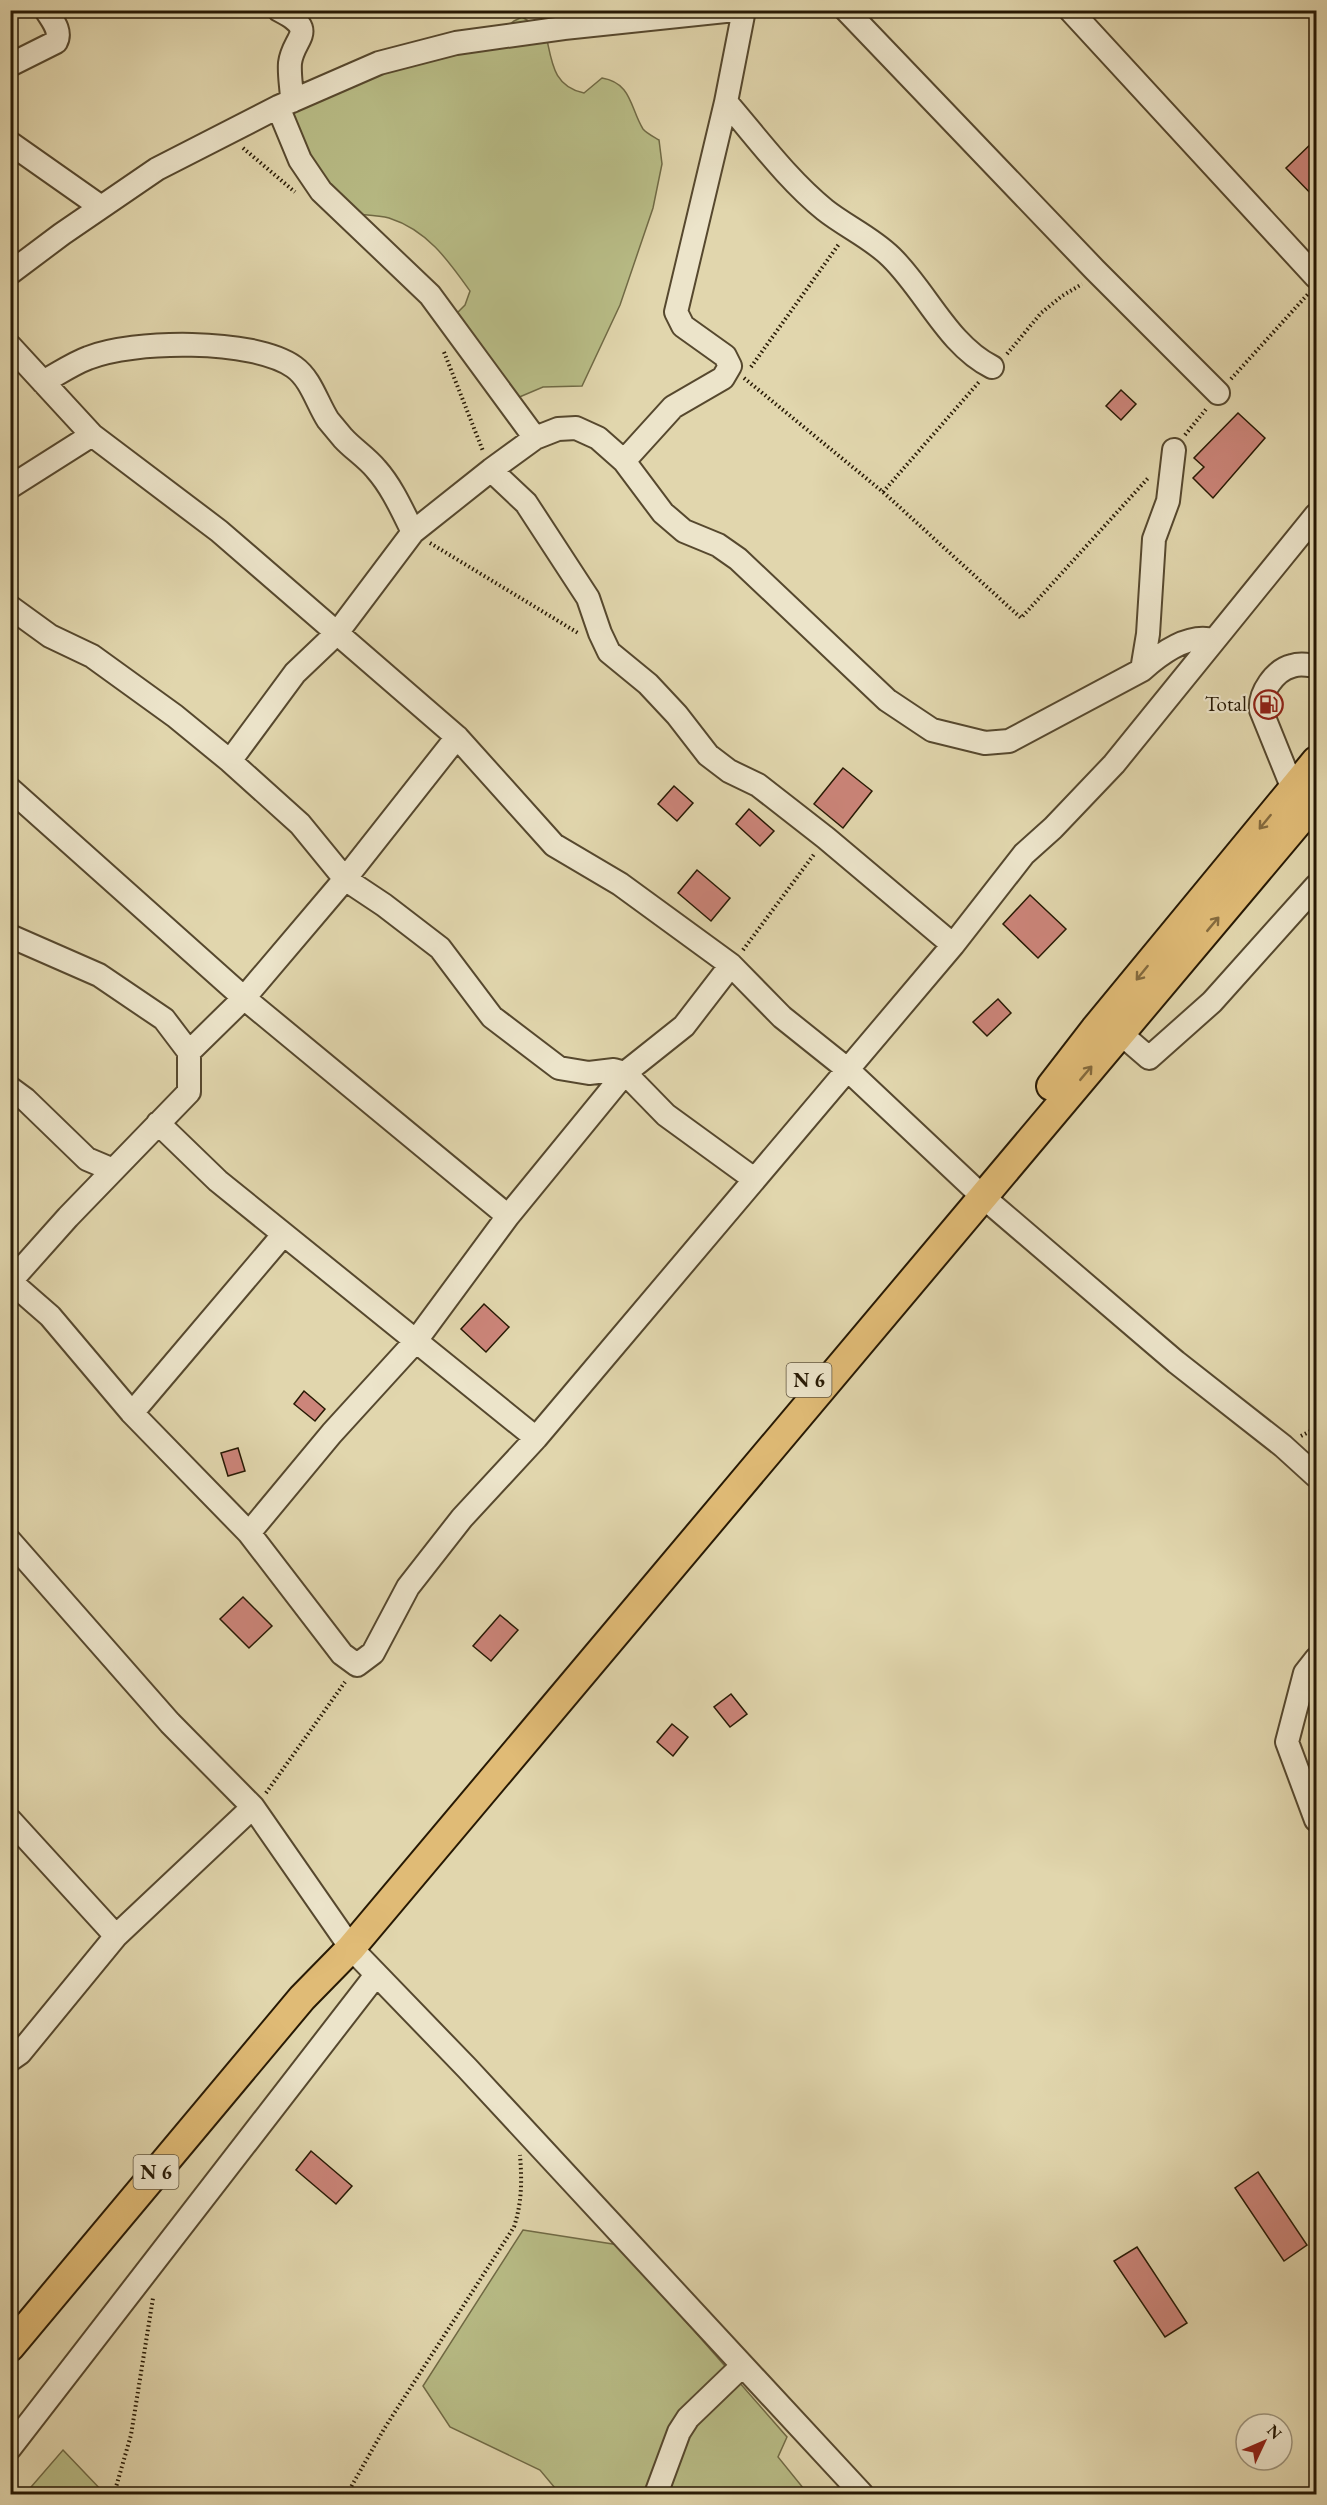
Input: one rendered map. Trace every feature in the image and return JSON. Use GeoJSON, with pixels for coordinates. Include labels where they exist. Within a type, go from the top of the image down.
{"type":"FeatureCollection","features":[{"type":"Feature","properties":{"kind":"main road","name":"N 6"},"geometry":{"type":"LineString","coordinates":[[10,2347],[977,1191],[1120,1033],[1305,795],[1317,761]]}},
{"type":"Feature","properties":{"kind":"main road","name":"N 6"},"geometry":{"type":"LineString","coordinates":[[977,1191],[996,1158],[1095,1029],[1305,795]]}},
{"type":"Feature","properties":{"kind":"street"},"geometry":{"type":"LineString","coordinates":[[10,65],[56,42],[59,37],[58,31],[46,10]]}},
{"type":"Feature","properties":{"kind":"street"},"geometry":{"type":"LineString","coordinates":[[279,10],[294,18],[300,26],[301,38],[290,61],[285,104],[300,160],[321,191],[430,295],[535,438]]}},
{"type":"Feature","properties":{"kind":"street"},"geometry":{"type":"LineString","coordinates":[[10,273],[157,169],[285,104],[378,63],[456,44],[564,28],[735,10]]}},
{"type":"Feature","properties":{"kind":"street"},"geometry":{"type":"LineString","coordinates":[[624,461],[673,407],[737,372],[725,356],[683,326],[676,312],[726,102],[744,10]]}},
{"type":"Feature","properties":{"kind":"street"},"geometry":{"type":"LineString","coordinates":[[846,10],[1095,270],[1218,393]]}},
{"type":"Feature","properties":{"kind":"street"},"geometry":{"type":"LineString","coordinates":[[1070,10],[1317,277]]}},
{"type":"Feature","properties":{"kind":"street"},"geometry":{"type":"LineString","coordinates":[[726,102],[798,185],[826,211],[852,226],[891,256],[950,330],[979,360],[992,367]]}},
{"type":"Feature","properties":{"kind":"street"},"geometry":{"type":"LineString","coordinates":[[10,143],[101,207]]}},
{"type":"Feature","properties":{"kind":"street"},"geometry":{"type":"LineString","coordinates":[[43,382],[88,358],[136,346],[207,345],[233,348],[274,358],[294,367],[307,381],[328,419],[345,441],[376,468],[389,486],[413,532]]}},
{"type":"Feature","properties":{"kind":"street"},"geometry":{"type":"LineString","coordinates":[[10,346],[92,435],[219,531],[457,737],[554,845],[620,884],[731,965],[783,1017],[847,1069],[977,1191],[1176,1362],[1283,1446],[1317,1476]]}},
{"type":"Feature","properties":{"kind":"street"},"geometry":{"type":"LineString","coordinates":[[230,761],[295,673],[337,633],[413,532],[490,470],[535,438],[558,429],[576,428],[598,438],[624,461],[663,513],[684,531],[718,545],[738,559],[887,700],[932,730],[986,743],[1009,741],[1142,670],[1158,656],[1188,641],[1203,637],[1213,640]]}},
{"type":"Feature","properties":{"kind":"street"},"geometry":{"type":"LineString","coordinates":[[10,487],[92,435]]}},
{"type":"Feature","properties":{"kind":"street"},"geometry":{"type":"LineString","coordinates":[[1142,670],[1148,634],[1154,539],[1168,501],[1174,450]]}},
{"type":"Feature","properties":{"kind":"street"},"geometry":{"type":"LineString","coordinates":[[490,470],[526,503],[588,598],[609,652],[648,684],[677,715],[708,755],[729,771],[758,785],[826,837],[954,945]]}},
{"type":"Feature","properties":{"kind":"street"},"geometry":{"type":"LineString","coordinates":[[10,936],[99,975],[164,1018],[189,1052],[189,1092],[113,1170],[11,1282],[50,1316],[132,1413],[249,1533],[342,1654],[357,1665],[373,1653],[408,1587],[462,1518],[536,1438],[954,945],[1024,854],[1053,828],[1114,764],[1317,515]]}},
{"type":"Feature","properties":{"kind":"street"},"geometry":{"type":"LineString","coordinates":[[10,606],[50,636],[92,656],[175,716],[230,761],[300,824],[345,879],[384,904],[440,948],[492,1017],[559,1068],[589,1073],[615,1070],[626,1073],[666,1115],[754,1179]]}},
{"type":"Feature","properties":{"kind":"street"},"geometry":{"type":"LineString","coordinates":[[1305,795],[1261,710],[1260,702],[1263,693],[1275,678],[1289,666],[1299,664],[1317,666]]}},
{"type":"Feature","properties":{"kind":"street"},"geometry":{"type":"LineString","coordinates":[[189,1052],[244,998],[345,879],[457,737]]}},
{"type":"Feature","properties":{"kind":"street"},"geometry":{"type":"LineString","coordinates":[[10,789],[244,998],[508,1216]]}},
{"type":"Feature","properties":{"kind":"street"},"geometry":{"type":"LineString","coordinates":[[1120,1033],[1149,1058],[1212,1002],[1317,886]]}},
{"type":"Feature","properties":{"kind":"street"},"geometry":{"type":"LineString","coordinates":[[249,1533],[332,1433],[415,1342],[508,1216],[626,1073],[684,1026],[731,965]]}},
{"type":"Feature","properties":{"kind":"street"},"geometry":{"type":"LineString","coordinates":[[10,1088],[25,1099],[87,1159],[113,1170]]}},
{"type":"Feature","properties":{"kind":"street"},"geometry":{"type":"LineString","coordinates":[[158,1123],[218,1182],[536,1438]]}},
{"type":"Feature","properties":{"kind":"street"},"geometry":{"type":"LineString","coordinates":[[132,1413],[283,1235]]}},
{"type":"Feature","properties":{"kind":"street"},"geometry":{"type":"LineString","coordinates":[[10,1541],[170,1723],[253,1807],[346,1943],[467,2068],[741,2367],[862,2494]]}},
{"type":"Feature","properties":{"kind":"street"},"geometry":{"type":"LineString","coordinates":[[1317,1659],[1305,1673],[1287,1742],[1317,1820]]}},
{"type":"Feature","properties":{"kind":"street"},"geometry":{"type":"LineString","coordinates":[[14,2052],[116,1936],[253,1807]]}},
{"type":"Feature","properties":{"kind":"street"},"geometry":{"type":"LineString","coordinates":[[10,1820],[116,1936]]}},
{"type":"Feature","properties":{"kind":"street"},"geometry":{"type":"LineString","coordinates":[[10,2448],[376,1975]]}},
{"type":"Feature","properties":{"kind":"street"},"geometry":{"type":"LineString","coordinates":[[656,2494],[679,2432],[687,2418],[741,2367]]}},
{"type":"Feature","properties":{"kind":"path"},"geometry":{"type":"LineString","coordinates":[[852,226],[737,372],[883,492],[1021,618]]}},
{"type":"Feature","properties":{"kind":"path"},"geometry":{"type":"LineString","coordinates":[[456,328],[443,350],[490,470]]}},
{"type":"Feature","properties":{"kind":"path"},"geometry":{"type":"LineString","coordinates":[[413,532],[609,652]]}},
{"type":"Feature","properties":{"kind":"path"},"geometry":{"type":"LineString","coordinates":[[731,965],[826,837]]}},
{"type":"Feature","properties":{"kind":"path"},"geometry":{"type":"LineString","coordinates":[[253,1807],[274,1784],[357,1665]]}},
{"type":"Feature","properties":{"kind":"path"},"geometry":{"type":"LineString","coordinates":[[347,2494],[384,2429],[514,2227],[519,2211],[522,2184],[520,2153]]}},
{"type":"Feature","properties":{"kind":"path"},"geometry":{"type":"LineString","coordinates":[[114,2494],[131,2435],[154,2289]]}},
{"type":"Feature","properties":{"kind":"green space"},"geometry":{"type":"Polygon","coordinates":[[[522,17],[545,31],[555,70],[565,84],[584,93],[602,78],[612,81],[625,91],[643,129],[659,140],[662,164],[653,208],[620,305],[582,386],[543,387],[510,401],[455,315],[465,305],[470,291],[453,268],[436,247],[415,230],[385,217],[356,214],[300,151],[288,117],[308,96],[328,86],[485,44],[522,17]]]}},
{"type":"Feature","properties":{"kind":"green space"},"geometry":{"type":"Polygon","coordinates":[[[523,2230],[619,2245],[787,2437],[778,2457],[808,2494],[560,2494],[540,2470],[450,2427],[423,2386],[523,2230]]]}},
{"type":"Feature","properties":{"kind":"green space"},"geometry":{"type":"Polygon","coordinates":[[[63,2450],[105,2494],[25,2494],[63,2450]]]}},
{"type":"Feature","properties":{"kind":"building"},"geometry":{"type":"Polygon","coordinates":[[[1317,138],[1317,200],[1286,168],[1317,138]]]}},
{"type":"Feature","properties":{"kind":"building"},"geometry":{"type":"Polygon","coordinates":[[[1121,390],[1136,404],[1121,420],[1106,406],[1121,390]]]}},
{"type":"Feature","properties":{"kind":"building"},"geometry":{"type":"Polygon","coordinates":[[[1238,413],[1265,438],[1213,498],[1193,478],[1204,467],[1194,458],[1238,413]]]}},
{"type":"Feature","properties":{"kind":"building"},"geometry":{"type":"Polygon","coordinates":[[[843,768],[872,791],[843,828],[814,804],[843,768]]]}},
{"type":"Feature","properties":{"kind":"building"},"geometry":{"type":"Polygon","coordinates":[[[674,786],[693,803],[677,821],[658,804],[674,786]]]}},
{"type":"Feature","properties":{"kind":"building"},"geometry":{"type":"Polygon","coordinates":[[[749,809],[774,831],[760,846],[736,824],[749,809]]]}},
{"type":"Feature","properties":{"kind":"building"},"geometry":{"type":"Polygon","coordinates":[[[697,870],[730,898],[711,921],[678,893],[697,870]]]}},
{"type":"Feature","properties":{"kind":"building"},"geometry":{"type":"Polygon","coordinates":[[[1030,895],[1066,929],[1038,958],[1003,924],[1030,895]]]}},
{"type":"Feature","properties":{"kind":"building"},"geometry":{"type":"Polygon","coordinates":[[[998,999],[1011,1013],[987,1036],[973,1022],[998,999]]]}},
{"type":"Feature","properties":{"kind":"building"},"geometry":{"type":"Polygon","coordinates":[[[484,1304],[509,1327],[486,1352],[461,1329],[484,1304]]]}},
{"type":"Feature","properties":{"kind":"building"},"geometry":{"type":"Polygon","coordinates":[[[304,1391],[325,1409],[315,1421],[294,1404],[304,1391]]]}},
{"type":"Feature","properties":{"kind":"building"},"geometry":{"type":"Polygon","coordinates":[[[238,1448],[245,1471],[228,1476],[221,1453],[238,1448]]]}},
{"type":"Feature","properties":{"kind":"building"},"geometry":{"type":"Polygon","coordinates":[[[243,1597],[272,1626],[249,1648],[220,1619],[243,1597]]]}},
{"type":"Feature","properties":{"kind":"building"},"geometry":{"type":"Polygon","coordinates":[[[500,1615],[518,1630],[491,1661],[473,1646],[500,1615]]]}},
{"type":"Feature","properties":{"kind":"building"},"geometry":{"type":"Polygon","coordinates":[[[731,1694],[747,1714],[730,1727],[714,1707],[731,1694]]]}},
{"type":"Feature","properties":{"kind":"building"},"geometry":{"type":"Polygon","coordinates":[[[672,1724],[688,1737],[673,1756],[657,1742],[672,1724]]]}},
{"type":"Feature","properties":{"kind":"building"},"geometry":{"type":"Polygon","coordinates":[[[311,2151],[352,2186],[336,2204],[296,2170],[311,2151]]]}},
{"type":"Feature","properties":{"kind":"building"},"geometry":{"type":"Polygon","coordinates":[[[1258,2172],[1307,2245],[1284,2261],[1235,2188],[1258,2172]]]}},
{"type":"Feature","properties":{"kind":"building"},"geometry":{"type":"Polygon","coordinates":[[[1137,2247],[1187,2323],[1165,2337],[1114,2261],[1137,2247]]]}},
{"type":"Feature","properties":{"kind":"place","name":"Total"},"geometry":{"type":"Point","coordinates":[1268,704]}}]}
